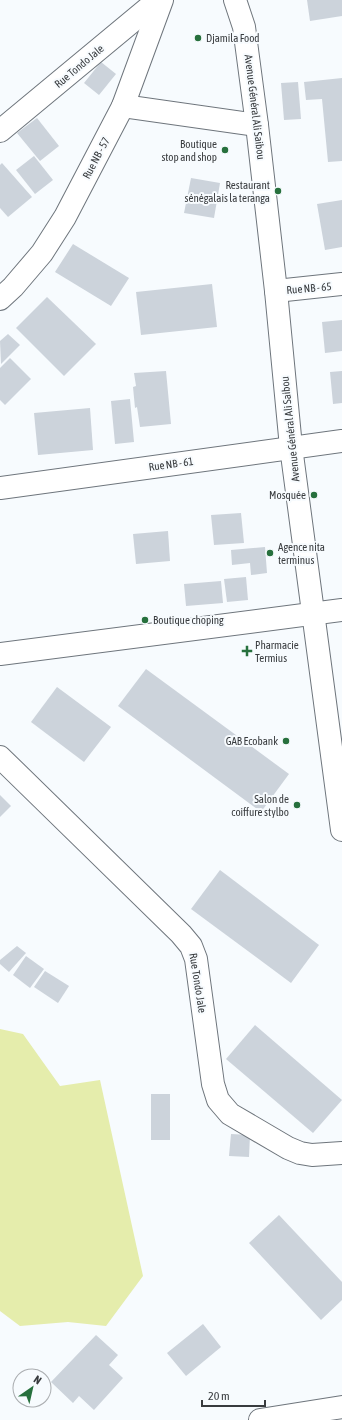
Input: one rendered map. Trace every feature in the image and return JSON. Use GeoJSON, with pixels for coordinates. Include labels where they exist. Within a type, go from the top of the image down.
{"type":"FeatureCollection","features":[{"type":"Feature","properties":{"kind":"street","name":"Rue Tondo Jale"},"geometry":{"type":"LineString","coordinates":[[0,131],[158,0]]}},
{"type":"Feature","properties":{"kind":"street","name":"Rue NB - 57"},"geometry":{"type":"LineString","coordinates":[[0,299],[13,287],[46,247],[65,217],[124,106],[162,0]]}},
{"type":"Feature","properties":{"kind":"street","name":"Avenue Général Ali Saibou"},"geometry":{"type":"LineString","coordinates":[[235,0],[244,27],[258,125],[291,447],[342,830]]}},
{"type":"Feature","properties":{"kind":"street","name":"Avenue Général Ali Saibou"},"geometry":{"type":"LineString","coordinates":[[244,27],[246,0]]}},
{"type":"Feature","properties":{"kind":"street"},"geometry":{"type":"LineString","coordinates":[[124,106],[258,125]]}},
{"type":"Feature","properties":{"kind":"street","name":"Rue NB - 65"},"geometry":{"type":"LineString","coordinates":[[276,291],[342,284]]}},
{"type":"Feature","properties":{"kind":"street","name":"Rue NB - 61"},"geometry":{"type":"LineString","coordinates":[[0,488],[342,441]]}},
{"type":"Feature","properties":{"kind":"street"},"geometry":{"type":"LineString","coordinates":[[0,654],[342,610]]}},
{"type":"Feature","properties":{"kind":"street","name":"Rue Tondo Jale"},"geometry":{"type":"LineString","coordinates":[[0,757],[192,946],[196,959],[213,1084],[218,1100],[230,1114],[288,1148],[300,1153],[312,1155],[342,1153]]}},
{"type":"Feature","properties":{"kind":"street"},"geometry":{"type":"LineString","coordinates":[[260,1420],[342,1407]]}},
{"type":"Feature","properties":{"kind":"green space"},"geometry":{"type":"Polygon","coordinates":[[[0,1029],[23,1034],[60,1086],[100,1080],[143,1276],[106,1326],[68,1322],[20,1326],[0,1311],[0,1029]]]}},
{"type":"Feature","properties":{"kind":"building"},"geometry":{"type":"Polygon","coordinates":[[[307,0],[342,0],[342,16],[310,21],[307,0]]]}},
{"type":"Feature","properties":{"kind":"building"},"geometry":{"type":"Polygon","coordinates":[[[101,62],[116,74],[99,95],[84,83],[101,62]]]}},
{"type":"Feature","properties":{"kind":"building"},"geometry":{"type":"Polygon","coordinates":[[[342,78],[342,161],[328,162],[322,99],[306,100],[304,82],[342,78]]]}},
{"type":"Feature","properties":{"kind":"building"},"geometry":{"type":"Polygon","coordinates":[[[298,82],[301,119],[284,120],[281,83],[298,82]]]}},
{"type":"Feature","properties":{"kind":"building"},"geometry":{"type":"Polygon","coordinates":[[[37,118],[59,146],[40,161],[17,133],[37,118]]]}},
{"type":"Feature","properties":{"kind":"building"},"geometry":{"type":"Polygon","coordinates":[[[34,156],[53,180],[35,194],[16,170],[34,156]]]}},
{"type":"Feature","properties":{"kind":"building"},"geometry":{"type":"Polygon","coordinates":[[[2,163],[32,197],[8,217],[0,208],[0,165],[2,163]]]}},
{"type":"Feature","properties":{"kind":"building"},"geometry":{"type":"Polygon","coordinates":[[[191,178],[220,183],[214,218],[184,213],[191,178]]]}},
{"type":"Feature","properties":{"kind":"building"},"geometry":{"type":"Polygon","coordinates":[[[342,200],[342,247],[325,250],[317,204],[342,200]]]}},
{"type":"Feature","properties":{"kind":"building"},"geometry":{"type":"Polygon","coordinates":[[[73,244],[129,278],[111,306],[55,272],[73,244]]]}},
{"type":"Feature","properties":{"kind":"building"},"geometry":{"type":"Polygon","coordinates":[[[212,284],[217,327],[141,335],[136,292],[212,284]]]}},
{"type":"Feature","properties":{"kind":"building"},"geometry":{"type":"Polygon","coordinates":[[[47,297],[96,344],[64,376],[16,328],[47,297]]]}},
{"type":"Feature","properties":{"kind":"building"},"geometry":{"type":"Polygon","coordinates":[[[342,320],[342,351],[325,353],[322,322],[342,320]]]}},
{"type":"Feature","properties":{"kind":"building"},"geometry":{"type":"Polygon","coordinates":[[[8,334],[20,345],[1,364],[0,341],[8,334]]]}},
{"type":"Feature","properties":{"kind":"building"},"geometry":{"type":"Polygon","coordinates":[[[10,358],[31,379],[5,405],[0,400],[0,368],[10,358]]]}},
{"type":"Feature","properties":{"kind":"building"},"geometry":{"type":"Polygon","coordinates":[[[166,371],[171,424],[140,427],[137,407],[135,408],[133,387],[136,386],[134,373],[166,371]]]}},
{"type":"Feature","properties":{"kind":"building"},"geometry":{"type":"Polygon","coordinates":[[[342,371],[342,403],[333,404],[330,372],[342,371]]]}},
{"type":"Feature","properties":{"kind":"building"},"geometry":{"type":"Polygon","coordinates":[[[130,399],[134,442],[115,444],[111,401],[130,399]]]}},
{"type":"Feature","properties":{"kind":"building"},"geometry":{"type":"Polygon","coordinates":[[[90,408],[93,450],[38,455],[34,413],[90,408]]]}},
{"type":"Feature","properties":{"kind":"building"},"geometry":{"type":"Polygon","coordinates":[[[241,513],[244,543],[214,545],[211,515],[241,513]]]}},
{"type":"Feature","properties":{"kind":"building"},"geometry":{"type":"Polygon","coordinates":[[[168,531],[170,561],[136,564],[133,534],[168,531]]]}},
{"type":"Feature","properties":{"kind":"building"},"geometry":{"type":"Polygon","coordinates":[[[265,547],[267,573],[251,575],[250,563],[232,565],[231,550],[265,547]]]}},
{"type":"Feature","properties":{"kind":"building"},"geometry":{"type":"Polygon","coordinates":[[[246,577],[248,600],[227,602],[224,579],[246,577]]]}},
{"type":"Feature","properties":{"kind":"building"},"geometry":{"type":"Polygon","coordinates":[[[221,581],[223,603],[186,606],[184,584],[221,581]]]}},
{"type":"Feature","properties":{"kind":"building"},"geometry":{"type":"Polygon","coordinates":[[[146,669],[289,774],[261,812],[118,706],[146,669]]]}},
{"type":"Feature","properties":{"kind":"building"},"geometry":{"type":"Polygon","coordinates":[[[57,687],[111,727],[84,762],[31,722],[57,687]]]}},
{"type":"Feature","properties":{"kind":"building"},"geometry":{"type":"Polygon","coordinates":[[[0,795],[11,806],[0,817],[0,795]]]}},
{"type":"Feature","properties":{"kind":"building"},"geometry":{"type":"Polygon","coordinates":[[[220,870],[319,945],[291,983],[191,909],[220,870]]]}},
{"type":"Feature","properties":{"kind":"building"},"geometry":{"type":"Polygon","coordinates":[[[17,946],[26,953],[9,972],[0,964],[0,960],[17,946]]]}},
{"type":"Feature","properties":{"kind":"building"},"geometry":{"type":"Polygon","coordinates":[[[26,956],[44,969],[30,988],[13,975],[26,956]]]}},
{"type":"Feature","properties":{"kind":"building"},"geometry":{"type":"Polygon","coordinates":[[[45,971],[69,986],[58,1003],[34,987],[45,971]]]}},
{"type":"Feature","properties":{"kind":"building"},"geometry":{"type":"Polygon","coordinates":[[[255,1025],[342,1100],[313,1133],[226,1059],[255,1025]]]}},
{"type":"Feature","properties":{"kind":"building"},"geometry":{"type":"Polygon","coordinates":[[[151,1094],[170,1094],[170,1140],[151,1140],[151,1094]]]}},
{"type":"Feature","properties":{"kind":"building"},"geometry":{"type":"Polygon","coordinates":[[[231,1134],[250,1135],[249,1157],[229,1156],[231,1134]]]}},
{"type":"Feature","properties":{"kind":"building"},"geometry":{"type":"Polygon","coordinates":[[[279,1215],[342,1282],[342,1300],[321,1320],[249,1243],[279,1215]]]}},
{"type":"Feature","properties":{"kind":"building"},"geometry":{"type":"Polygon","coordinates":[[[203,1324],[221,1347],[186,1376],[167,1353],[203,1324]]]}},
{"type":"Feature","properties":{"kind":"building"},"geometry":{"type":"Polygon","coordinates":[[[96,1335],[118,1355],[109,1365],[123,1378],[94,1410],[79,1396],[73,1403],[52,1383],[52,1381],[96,1335]]]}},
{"type":"Feature","properties":{"kind":"place","name":"Djamila Food"},"geometry":{"type":"Point","coordinates":[198,38]}},
{"type":"Feature","properties":{"kind":"place","name":"Boutique stop and shop"},"geometry":{"type":"Point","coordinates":[225,150]}},
{"type":"Feature","properties":{"kind":"place","name":"Restaurant sénégalais la teranga"},"geometry":{"type":"Point","coordinates":[278,191]}},
{"type":"Feature","properties":{"kind":"place","name":"Mosquée"},"geometry":{"type":"Point","coordinates":[314,495]}},
{"type":"Feature","properties":{"kind":"place","name":"Agence nita terminus"},"geometry":{"type":"Point","coordinates":[270,553]}},
{"type":"Feature","properties":{"kind":"place","name":"Boutique choping"},"geometry":{"type":"Point","coordinates":[145,620]}},
{"type":"Feature","properties":{"kind":"place","name":"Pharmacie Termius"},"geometry":{"type":"Point","coordinates":[247,651]}},
{"type":"Feature","properties":{"kind":"place","name":"GAB Ecobank"},"geometry":{"type":"Point","coordinates":[286,741]}},
{"type":"Feature","properties":{"kind":"place","name":"Salon de coiffure stylbo"},"geometry":{"type":"Point","coordinates":[297,805]}}]}
